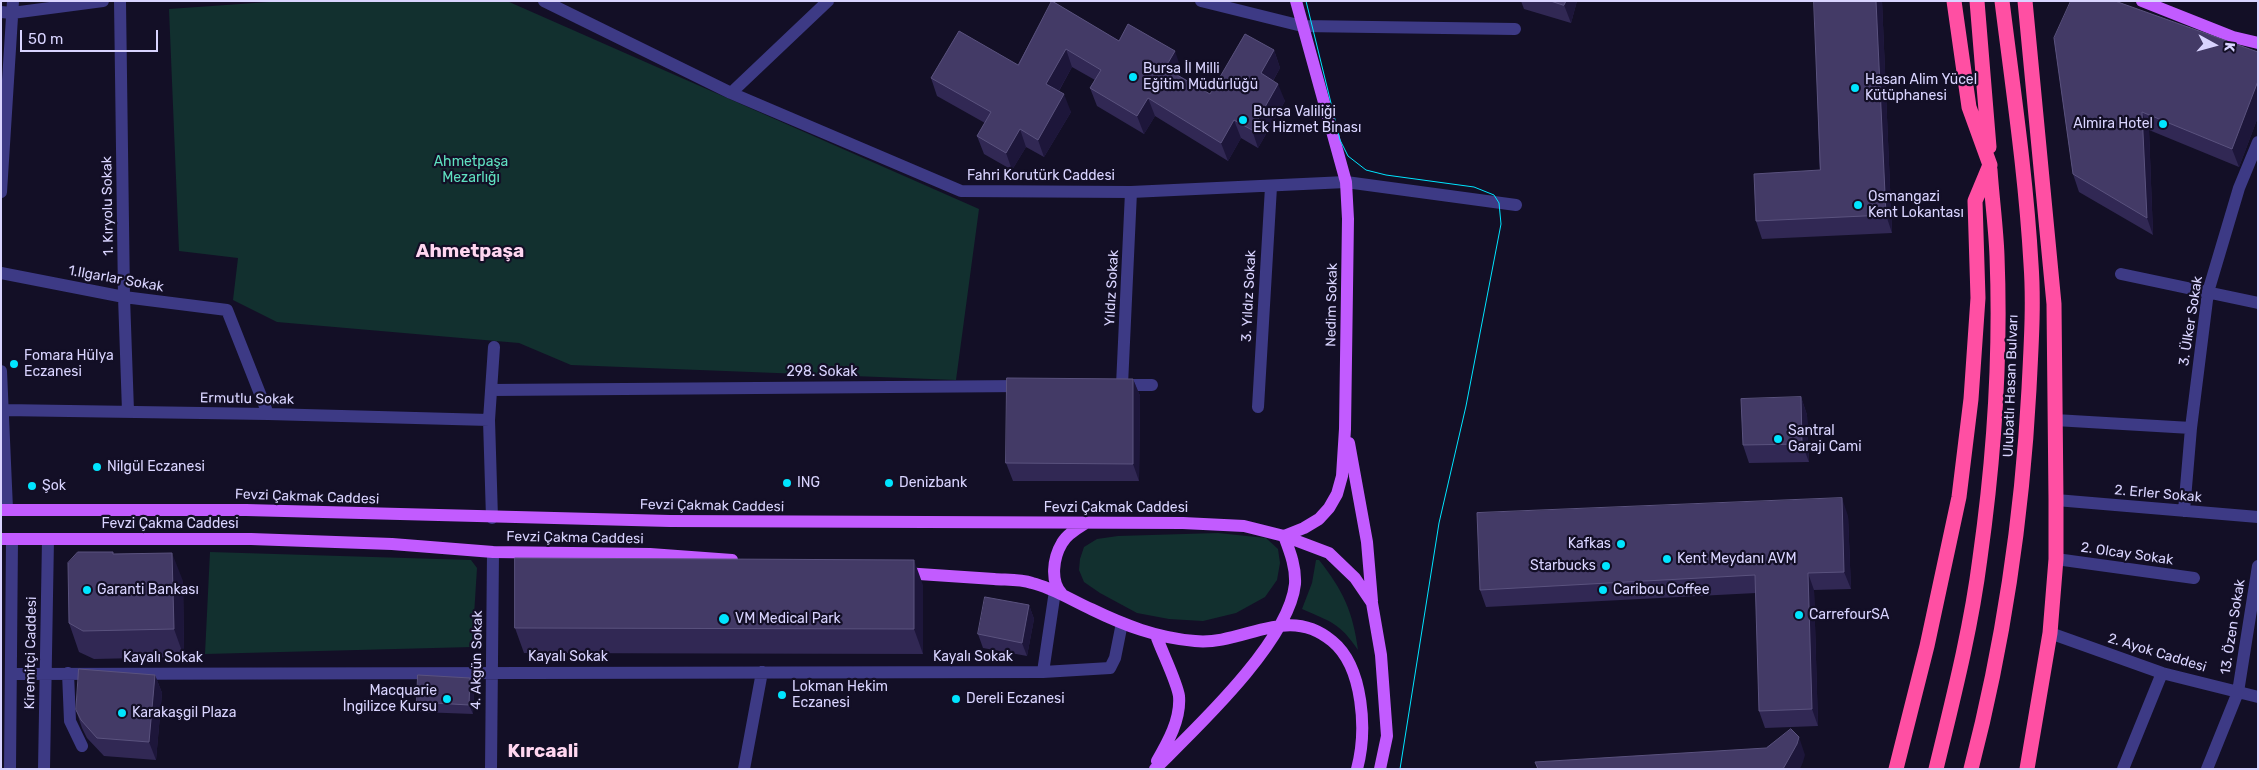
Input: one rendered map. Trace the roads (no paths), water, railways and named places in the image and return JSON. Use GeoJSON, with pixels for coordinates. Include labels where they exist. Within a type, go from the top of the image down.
{"type":"FeatureCollection","features":[{"type":"Feature","properties":{"kind":"highway"},"geometry":{"type":"LineString","coordinates":[[1896,769],[1927,646],[1959,497],[1971,399],[1978,298],[1975,201],[1990,165],[1968,107],[1954,1]]}},
{"type":"Feature","properties":{"kind":"highway","name":"Ulubatlı Hasan Bulvarı"},"geometry":{"type":"LineString","coordinates":[[1936,769],[1961,667],[1980,559],[1992,450],[1997,346],[1997,257],[1977,1]]}},
{"type":"Feature","properties":{"kind":"highway","name":"Ulubatlı Hasan Bulvarı"},"geometry":{"type":"LineString","coordinates":[[1971,769],[1995,673],[2014,558],[2026,449],[2030,354],[2031,266],[2002,1]]}},
{"type":"Feature","properties":{"kind":"highway"},"geometry":{"type":"LineString","coordinates":[[2024,1],[2044,186],[2054,304],[2056,420],[2056,559],[2050,632],[2027,769]]}},
{"type":"Feature","properties":{"kind":"highway"},"geometry":{"type":"LineString","coordinates":[[2013,95],[2054,304]]}},
{"type":"Feature","properties":{"kind":"main road","name":"Nedim Sokak"},"geometry":{"type":"LineString","coordinates":[[1296,1],[1346,182],[1348,228],[1345,428]]}},
{"type":"Feature","properties":{"kind":"main road"},"geometry":{"type":"LineString","coordinates":[[2142,1],[2233,37],[2258,43]]}},
{"type":"Feature","properties":{"kind":"main road"},"geometry":{"type":"LineString","coordinates":[[2233,37],[2258,52]]}},
{"type":"Feature","properties":{"kind":"main road"},"geometry":{"type":"LineString","coordinates":[[1153,769],[1196,728],[1252,666],[1285,625],[1295,585],[1294,564],[1284,536],[1304,528],[1319,519],[1337,494],[1342,476],[1345,428]]}},
{"type":"Feature","properties":{"kind":"main road"},"geometry":{"type":"LineString","coordinates":[[1345,428],[1357,480],[1367,542],[1372,603],[1381,655],[1387,736],[1380,769]]}},
{"type":"Feature","properties":{"kind":"main road","name":"Fevzi Çakmak Caddesi"},"geometry":{"type":"LineString","coordinates":[[4,509],[246,510],[492,518],[670,521],[1215,523],[1244,526],[1284,536],[1329,553],[1355,578],[1372,603]]}},
{"type":"Feature","properties":{"kind":"main road"},"geometry":{"type":"LineString","coordinates":[[1058,593],[1054,574],[1062,542],[1076,529],[1086,524]]}},
{"type":"Feature","properties":{"kind":"main road","name":"Fevzi Çakma Caddesi"},"geometry":{"type":"LineString","coordinates":[[7,539],[251,539],[392,544],[493,552],[650,554],[748,562]]}},
{"type":"Feature","properties":{"kind":"main road"},"geometry":{"type":"LineString","coordinates":[[894,572],[1031,582],[1138,629],[1156,635],[1201,642],[1285,625],[1308,627],[1332,641],[1348,659],[1356,679],[1360,703],[1362,751],[1357,769]]}},
{"type":"Feature","properties":{"kind":"main road"},"geometry":{"type":"LineString","coordinates":[[1153,769],[1170,737],[1177,717],[1179,696],[1156,635]]}},
{"type":"Feature","properties":{"kind":"street"},"geometry":{"type":"LineString","coordinates":[[1,192],[9,9],[103,1]]}},
{"type":"Feature","properties":{"kind":"street","name":"1. Kıryolu Sokak"},"geometry":{"type":"LineString","coordinates":[[120,1],[124,297],[128,411]]}},
{"type":"Feature","properties":{"kind":"street","name":"Fahri Korutürk Caddesi"},"geometry":{"type":"LineString","coordinates":[[544,1],[731,93],[961,191],[1131,192],[1271,187],[1346,182],[1516,205]]}},
{"type":"Feature","properties":{"kind":"street"},"geometry":{"type":"LineString","coordinates":[[731,93],[828,1]]}},
{"type":"Feature","properties":{"kind":"street"},"geometry":{"type":"LineString","coordinates":[[1201,1],[1302,26],[1515,29]]}},
{"type":"Feature","properties":{"kind":"street","name":"3. Ülker Sokak"},"geometry":{"type":"LineString","coordinates":[[2184,511],[2208,292],[2239,188],[2258,142]]}},
{"type":"Feature","properties":{"kind":"street","name":"3. Yıldız Sokak"},"geometry":{"type":"LineString","coordinates":[[1258,406],[1271,187]]}},
{"type":"Feature","properties":{"kind":"street","name":"Yıldız Sokak"},"geometry":{"type":"LineString","coordinates":[[1122,385],[1131,192]]}},
{"type":"Feature","properties":{"kind":"street","name":"1.Ilgarlar Sokak"},"geometry":{"type":"LineString","coordinates":[[1,273],[124,297],[227,310],[268,414]]}},
{"type":"Feature","properties":{"kind":"street"},"geometry":{"type":"LineString","coordinates":[[2121,274],[2258,303]]}},
{"type":"Feature","properties":{"kind":"street"},"geometry":{"type":"LineString","coordinates":[[492,518],[489,420],[494,347]]}},
{"type":"Feature","properties":{"kind":"street"},"geometry":{"type":"LineString","coordinates":[[1,371],[4,509]]}},
{"type":"Feature","properties":{"kind":"street"},"geometry":{"type":"LineString","coordinates":[[1102,386],[1152,385]]}},
{"type":"Feature","properties":{"kind":"street","name":"298. Sokak"},"geometry":{"type":"LineString","coordinates":[[491,390],[1033,386]]}},
{"type":"Feature","properties":{"kind":"street","name":"Ermutlu Sokak"},"geometry":{"type":"LineString","coordinates":[[3,410],[128,411],[489,420]]}},
{"type":"Feature","properties":{"kind":"street"},"geometry":{"type":"LineString","coordinates":[[2056,420],[2192,428]]}},
{"type":"Feature","properties":{"kind":"street","name":"2. Erler Sokak"},"geometry":{"type":"LineString","coordinates":[[2056,500],[2258,517]]}},
{"type":"Feature","properties":{"kind":"street","name":"Kiremitçi Caddesi"},"geometry":{"type":"LineString","coordinates":[[44,769],[48,538]]}},
{"type":"Feature","properties":{"kind":"street","name":"Kiremitçi Caddesi"},"geometry":{"type":"LineString","coordinates":[[7,539],[12,674],[6,713],[10,769]]}},
{"type":"Feature","properties":{"kind":"street","name":"4. Akgün Sokak"},"geometry":{"type":"LineString","coordinates":[[491,769],[493,552]]}},
{"type":"Feature","properties":{"kind":"street","name":"2. Olcay Sokak"},"geometry":{"type":"LineString","coordinates":[[2056,559],[2194,578]]}},
{"type":"Feature","properties":{"kind":"street","name":"13. Özen Sokak"},"geometry":{"type":"LineString","coordinates":[[2207,769],[2238,692],[2258,566]]}},
{"type":"Feature","properties":{"kind":"street"},"geometry":{"type":"LineString","coordinates":[[1043,672],[1058,593]]}},
{"type":"Feature","properties":{"kind":"street","name":"Kayalı Sokak"},"geometry":{"type":"LineString","coordinates":[[12,674],[1043,672],[1110,668],[1116,658],[1122,622]]}},
{"type":"Feature","properties":{"kind":"street","name":"2. Ayok Caddesi"},"geometry":{"type":"LineString","coordinates":[[2050,632],[2162,674],[2258,697]]}},
{"type":"Feature","properties":{"kind":"street"},"geometry":{"type":"LineString","coordinates":[[744,769],[762,672]]}},
{"type":"Feature","properties":{"kind":"street"},"geometry":{"type":"LineString","coordinates":[[68,673],[70,721],[82,746]]}},
{"type":"Feature","properties":{"kind":"street"},"geometry":{"type":"LineString","coordinates":[[2123,769],[2162,674]]}},
{"type":"Feature","properties":{"kind":"tram line"},"geometry":{"type":"LineString","coordinates":[[1306,1],[1340,140],[1348,156],[1366,170],[1386,175],[1474,187],[1494,195],[1499,203],[1501,224],[1466,406],[1439,523],[1400,769]]}},
{"type":"Feature","properties":{"kind":"place","name":"Bursa İl Milli Eğitim Müdürlüğü"},"geometry":{"type":"Point","coordinates":[1133,77]}},
{"type":"Feature","properties":{"kind":"place","name":"Hasan Alim Yücel Kütüphanesi"},"geometry":{"type":"Point","coordinates":[1855,88]}},
{"type":"Feature","properties":{"kind":"place","name":"Bursa Valiliği Ek Hizmet Binası"},"geometry":{"type":"Point","coordinates":[1243,120]}},
{"type":"Feature","properties":{"kind":"place","name":"Almira Hotel"},"geometry":{"type":"Point","coordinates":[2163,124]}},
{"type":"Feature","properties":{"kind":"place","name":"Osmangazi Kent Lokantası"},"geometry":{"type":"Point","coordinates":[1858,205]}},
{"type":"Feature","properties":{"kind":"place","name":"Fomara Hülya Eczanesi"},"geometry":{"type":"Point","coordinates":[14,364]}},
{"type":"Feature","properties":{"kind":"place","name":"Santral Garajı Cami"},"geometry":{"type":"Point","coordinates":[1778,439]}},
{"type":"Feature","properties":{"kind":"place","name":"Nilgül Eczanesi"},"geometry":{"type":"Point","coordinates":[97,467]}},
{"type":"Feature","properties":{"kind":"place","name":"ING"},"geometry":{"type":"Point","coordinates":[787,483]}},
{"type":"Feature","properties":{"kind":"place","name":"Denizbank"},"geometry":{"type":"Point","coordinates":[889,483]}},
{"type":"Feature","properties":{"kind":"place","name":"Şok"},"geometry":{"type":"Point","coordinates":[32,486]}},
{"type":"Feature","properties":{"kind":"place","name":"Kafkas"},"geometry":{"type":"Point","coordinates":[1621,544]}},
{"type":"Feature","properties":{"kind":"place","name":"Kent Meydanı AVM"},"geometry":{"type":"Point","coordinates":[1667,559]}},
{"type":"Feature","properties":{"kind":"place","name":"Starbucks"},"geometry":{"type":"Point","coordinates":[1606,566]}},
{"type":"Feature","properties":{"kind":"place","name":"Garanti Bankası"},"geometry":{"type":"Point","coordinates":[87,590]}},
{"type":"Feature","properties":{"kind":"place","name":"Caribou Coffee"},"geometry":{"type":"Point","coordinates":[1603,590]}},
{"type":"Feature","properties":{"kind":"place","name":"CarrefourSA"},"geometry":{"type":"Point","coordinates":[1799,615]}},
{"type":"Feature","properties":{"kind":"place","name":"VM Medical Park"},"geometry":{"type":"Point","coordinates":[724,619]}},
{"type":"Feature","properties":{"kind":"place","name":"Lokman Hekim Eczanesi"},"geometry":{"type":"Point","coordinates":[782,695]}},
{"type":"Feature","properties":{"kind":"place","name":"Macquarie İngilizce Kursu"},"geometry":{"type":"Point","coordinates":[447,699]}},
{"type":"Feature","properties":{"kind":"place","name":"Dereli Eczanesi"},"geometry":{"type":"Point","coordinates":[956,699]}},
{"type":"Feature","properties":{"kind":"place","name":"Karakaşgil Plaza"},"geometry":{"type":"Point","coordinates":[122,713]}},
{"type":"Feature","properties":{"kind":"district","name":"Ahmetpaşa"},"geometry":{"type":"Point","coordinates":[470,252]}},
{"type":"Feature","properties":{"kind":"district","name":"Kırcaali"},"geometry":{"type":"Point","coordinates":[543,752]}},
{"type":"Feature","properties":{"kind":"park label","name":"Ahmetpaşa Mezarlığı"},"geometry":{"type":"Point","coordinates":[471,170]}}]}
